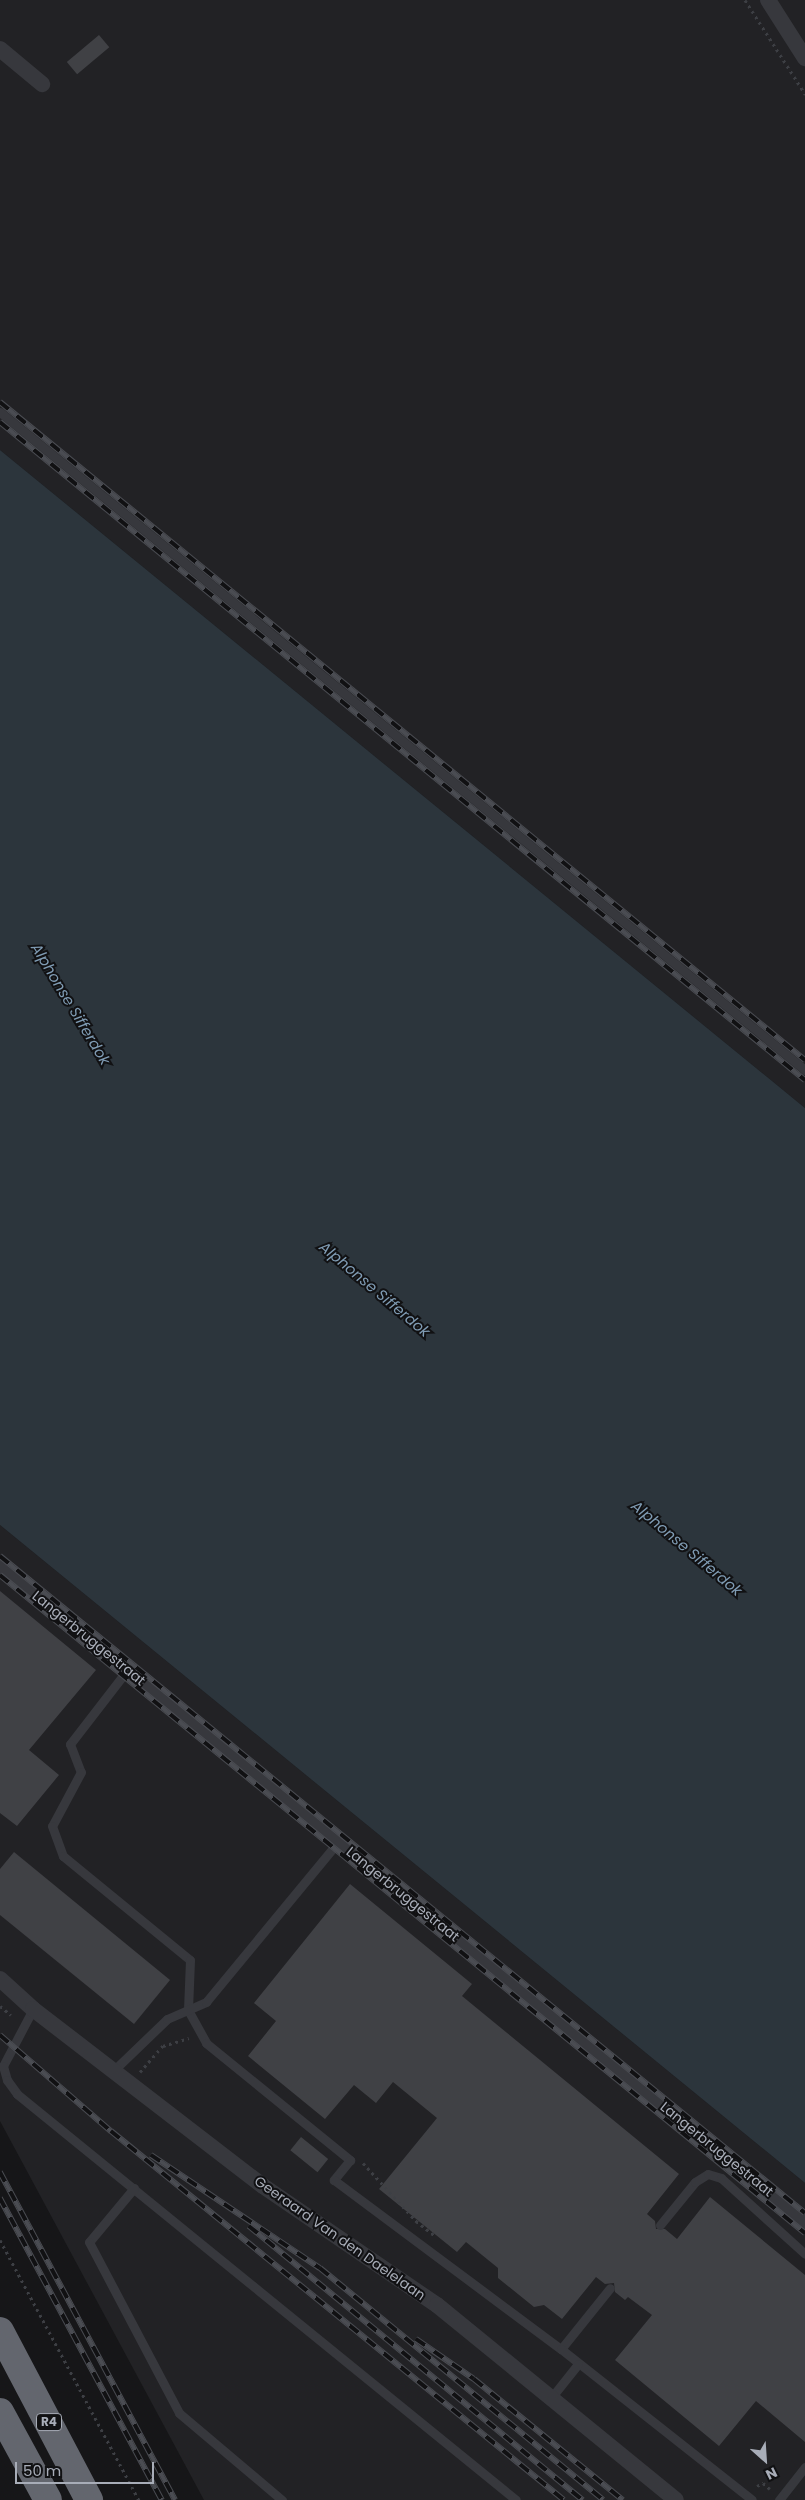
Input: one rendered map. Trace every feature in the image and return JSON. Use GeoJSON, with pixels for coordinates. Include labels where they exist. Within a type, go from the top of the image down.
{"type":"FeatureCollection","features":[{"type":"Feature","properties":{"kind":"highway","name":"R4"},"geometry":{"type":"LineString","coordinates":[[0,2330],[89,2500]]}},
{"type":"Feature","properties":{"kind":"highway"},"geometry":{"type":"LineString","coordinates":[[0,2412],[48,2500]]}},
{"type":"Feature","properties":{"kind":"street"},"geometry":{"type":"LineString","coordinates":[[768,0],[805,58]]}},
{"type":"Feature","properties":{"kind":"street"},"geometry":{"type":"LineString","coordinates":[[0,49],[42,84]]}},
{"type":"Feature","properties":{"kind":"street","name":"Langerbruggestraat"},"geometry":{"type":"LineString","coordinates":[[0,1566],[805,2222]]}},
{"type":"Feature","properties":{"kind":"street","name":"Geeraard Van den Daelelaan"},"geometry":{"type":"LineString","coordinates":[[0,1979],[33,2009],[263,2186],[437,2305],[676,2500]]}},
{"type":"Feature","properties":{"kind":"lane"},"geometry":{"type":"LineString","coordinates":[[0,412],[805,1070]]}},
{"type":"Feature","properties":{"kind":"lane"},"geometry":{"type":"LineString","coordinates":[[128,1669],[70,1744],[82,1772],[52,1826],[63,1856],[190,1960],[188,2010],[206,2043],[350,2160],[334,2180],[561,2349],[752,2500]]}},
{"type":"Feature","properties":{"kind":"lane"},"geometry":{"type":"LineString","coordinates":[[113,2071],[167,2019],[206,2002],[338,1842]]}},
{"type":"Feature","properties":{"kind":"lane"},"geometry":{"type":"LineString","coordinates":[[33,2009],[3,2066],[7,2080],[17,2094],[516,2500]]}},
{"type":"Feature","properties":{"kind":"lane"},"geometry":{"type":"LineString","coordinates":[[660,2225],[695,2182],[708,2174],[721,2178],[805,2254]]}},
{"type":"Feature","properties":{"kind":"lane"},"geometry":{"type":"LineString","coordinates":[[134,2188],[89,2242],[178,2413],[282,2500]]}},
{"type":"Feature","properties":{"kind":"lane"},"geometry":{"type":"LineString","coordinates":[[561,2349],[610,2288]]}},
{"type":"Feature","properties":{"kind":"lane"},"geometry":{"type":"LineString","coordinates":[[551,2398],[578,2364]]}},
{"type":"Feature","properties":{"kind":"lane"},"geometry":{"type":"LineString","coordinates":[[778,2500],[805,2467]]}},
{"type":"Feature","properties":{"kind":"path"},"geometry":{"type":"LineString","coordinates":[[745,0],[805,94]]}},
{"type":"Feature","properties":{"kind":"path"},"geometry":{"type":"LineString","coordinates":[[0,2240],[139,2500]]}},
{"type":"Feature","properties":{"kind":"shaded area"},"geometry":{"type":"Polygon","coordinates":[[[0,0],[805,0],[805,1108],[0,450],[0,0]]]}},
{"type":"Feature","properties":{"kind":"shaded area"},"geometry":{"type":"Polygon","coordinates":[[[0,1525],[805,2183],[805,2500],[204,2500],[0,2121],[0,1525]]]}},
{"type":"Feature","properties":{"kind":"water","name":"Alphonse Sifferdok"},"geometry":{"type":"Polygon","coordinates":[[[0,450],[805,1108],[805,2183],[0,1525],[0,450]]]}},
{"type":"Feature","properties":{"kind":"building"},"geometry":{"type":"Polygon","coordinates":[[[99,35],[109,47],[77,74],[67,62],[99,35]]]}},
{"type":"Feature","properties":{"kind":"building"},"geometry":{"type":"Polygon","coordinates":[[[0,1591],[96,1670],[29,1750],[59,1775],[17,1826],[0,1813],[0,1591]]]}},
{"type":"Feature","properties":{"kind":"building"},"geometry":{"type":"Polygon","coordinates":[[[14,1852],[170,1980],[134,2024],[0,1915],[0,1869],[14,1852]]]}},
{"type":"Feature","properties":{"kind":"building"},"geometry":{"type":"Polygon","coordinates":[[[350,1884],[472,1984],[462,1996],[679,2174],[647,2214],[655,2221],[656,2229],[665,2229],[677,2239],[710,2197],[805,2275],[805,2442],[756,2401],[719,2446],[615,2360],[652,2315],[628,2297],[625,2300],[615,2292],[614,2283],[605,2284],[596,2277],[562,2319],[544,2305],[534,2307],[498,2278],[498,2268],[466,2242],[457,2252],[379,2189],[437,2118],[393,2082],[376,2103],[354,2085],[325,2119],[248,2056],[276,2021],[254,2003],[350,1884]]]}},
{"type":"Feature","properties":{"kind":"building"},"geometry":{"type":"Polygon","coordinates":[[[301,2137],[328,2159],[318,2172],[290,2150],[301,2137]]]}},
{"type":"Feature","properties":{"kind":"railway"},"geometry":{"type":"LineString","coordinates":[[0,402],[805,1060]]}},
{"type":"Feature","properties":{"kind":"railway"},"geometry":{"type":"LineString","coordinates":[[0,422],[805,1080]]}},
{"type":"Feature","properties":{"kind":"railway"},"geometry":{"type":"LineString","coordinates":[[0,1556],[805,2213]]}},
{"type":"Feature","properties":{"kind":"railway"},"geometry":{"type":"LineString","coordinates":[[0,1575],[805,2233]]}},
{"type":"Feature","properties":{"kind":"railway"},"geometry":{"type":"LineString","coordinates":[[0,2035],[111,2131],[564,2500]]}},
{"type":"Feature","properties":{"kind":"railway"},"geometry":{"type":"LineString","coordinates":[[151,2155],[320,2268],[603,2500]]}},
{"type":"Feature","properties":{"kind":"railway"},"geometry":{"type":"LineString","coordinates":[[0,2172],[175,2500]]}},
{"type":"Feature","properties":{"kind":"railway"},"geometry":{"type":"LineString","coordinates":[[0,2198],[162,2500]]}},
{"type":"Feature","properties":{"kind":"railway"},"geometry":{"type":"LineString","coordinates":[[249,2226],[583,2500]]}},
{"type":"Feature","properties":{"kind":"railway"},"geometry":{"type":"LineString","coordinates":[[416,2339],[474,2379],[623,2500]]}}]}
